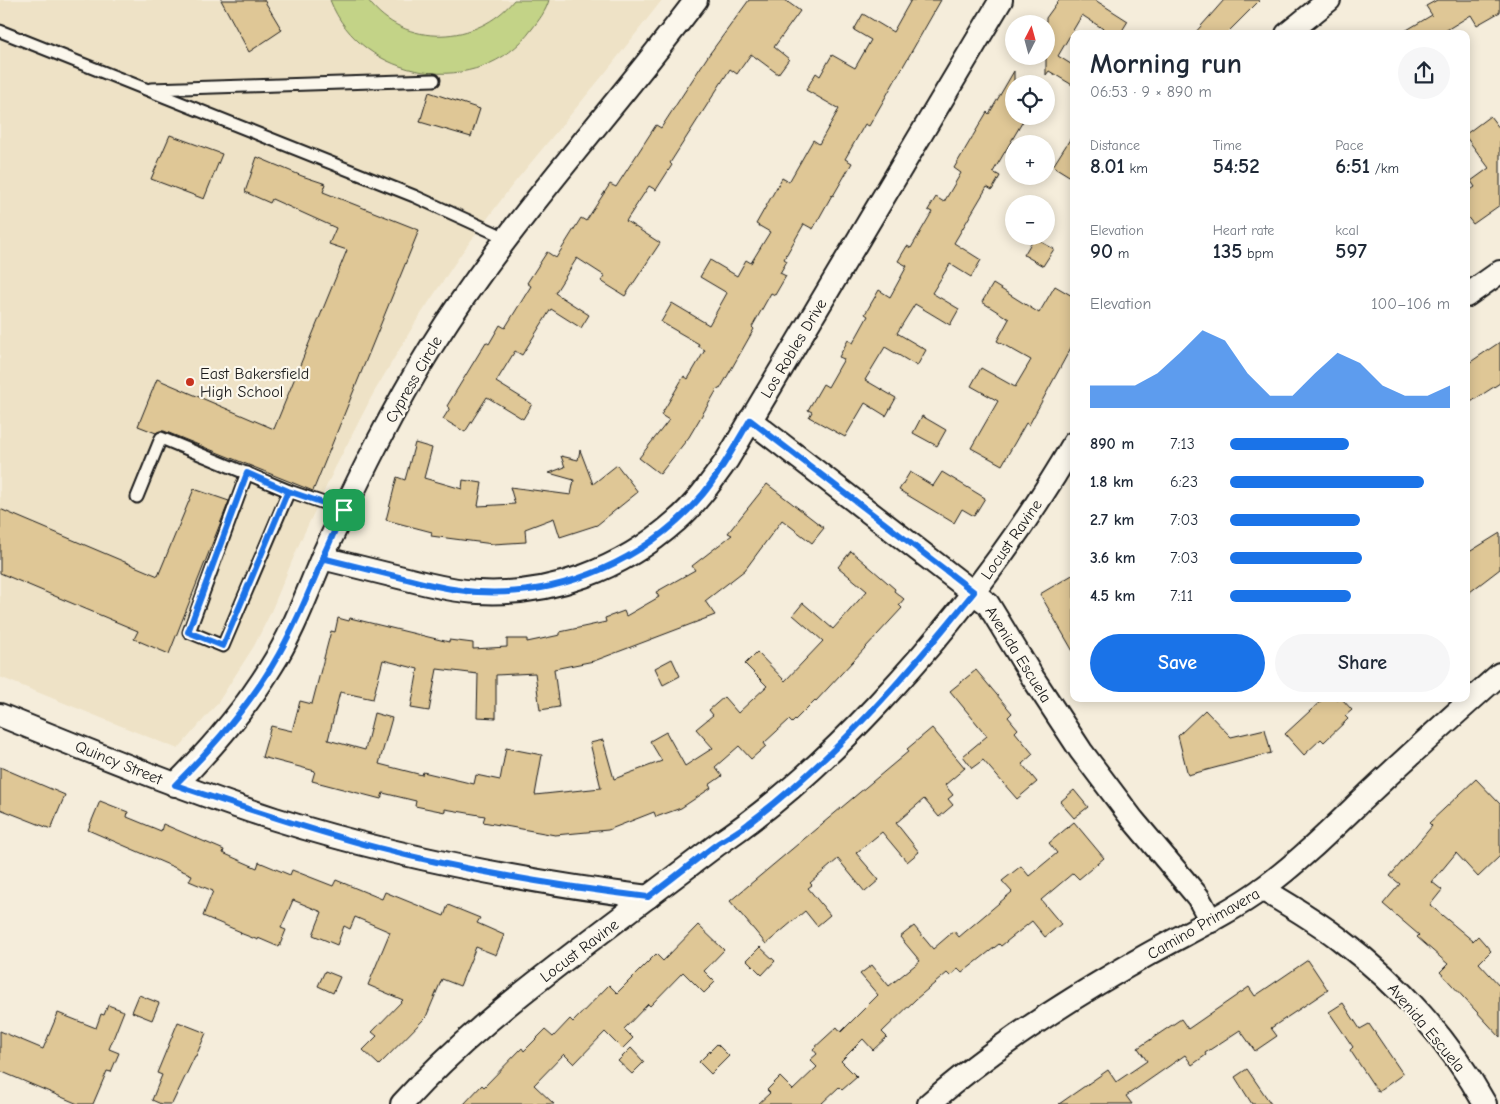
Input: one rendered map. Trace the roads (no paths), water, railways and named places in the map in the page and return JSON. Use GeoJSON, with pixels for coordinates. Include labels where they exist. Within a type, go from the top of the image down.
{"type":"FeatureCollection","features":[{"type":"Feature","properties":{"kind":"street","name":"Cypress Circle"},"geometry":{"type":"LineString","coordinates":[[175,785],[207,753],[237,717],[272,666],[297,617],[344,510],[392,413],[433,344],[477,277],[525,212],[656,53],[696,0]]}},
{"type":"Feature","properties":{"kind":"street","name":"Los Robles Drive"},"geometry":{"type":"LineString","coordinates":[[322,558],[445,588],[478,592],[511,592],[548,587],[585,577],[648,544],[677,520],[703,493],[727,460],[1001,0]]}},
{"type":"Feature","properties":{"kind":"street"},"geometry":{"type":"LineString","coordinates":[[1293,30],[1330,0]]}},
{"type":"Feature","properties":{"kind":"street"},"geometry":{"type":"LineString","coordinates":[[1470,293],[1500,272]]}},
{"type":"Feature","properties":{"kind":"street","name":"Avenida Escuela"},"geometry":{"type":"LineString","coordinates":[[750,420],[988,604],[1033,678],[1081,751],[1133,820],[1198,898],[1211,921]]}},
{"type":"Feature","properties":{"kind":"street","name":"Locust Ravine"},"geometry":{"type":"LineString","coordinates":[[402,1104],[424,1080],[481,1026],[718,844],[749,824],[798,782],[851,732],[918,661],[974,592],[1017,534],[1070,450]]}},
{"type":"Feature","properties":{"kind":"street","name":"Camino Primavera"},"geometry":{"type":"LineString","coordinates":[[1470,701],[1500,674]]}},
{"type":"Feature","properties":{"kind":"street","name":"Camino Primavera"},"geometry":{"type":"LineString","coordinates":[[929,1104],[988,1057],[1046,1016],[1107,978],[1211,921],[1262,889],[1301,857],[1468,702]]}},
{"type":"Feature","properties":{"kind":"street","name":"Quincy Street"},"geometry":{"type":"LineString","coordinates":[[0,715],[175,785],[276,819],[379,848],[484,872],[589,890],[648,897]]}},
{"type":"Feature","properties":{"kind":"street","name":"Avenida Escuela"},"geometry":{"type":"LineString","coordinates":[[1262,889],[1327,930],[1379,972],[1414,1006],[1450,1050],[1485,1104]]}},
{"type":"Feature","properties":{"kind":"lane"},"geometry":{"type":"LineString","coordinates":[[0,31],[414,196],[506,238]]}},
{"type":"Feature","properties":{"kind":"lane"},"geometry":{"type":"LineString","coordinates":[[146,89],[434,80]]}},
{"type":"Feature","properties":{"kind":"lane"},"geometry":{"type":"LineString","coordinates":[[137,497],[161,438],[288,491],[344,510]]}},
{"type":"Feature","properties":{"kind":"lane"},"geometry":{"type":"LineString","coordinates":[[247,473],[188,632],[223,646],[288,491]]}},
{"type":"Feature","properties":{"kind":"place","name":"East Bakersfield High School"},"geometry":{"type":"Point","coordinates":[190,382]}}]}
